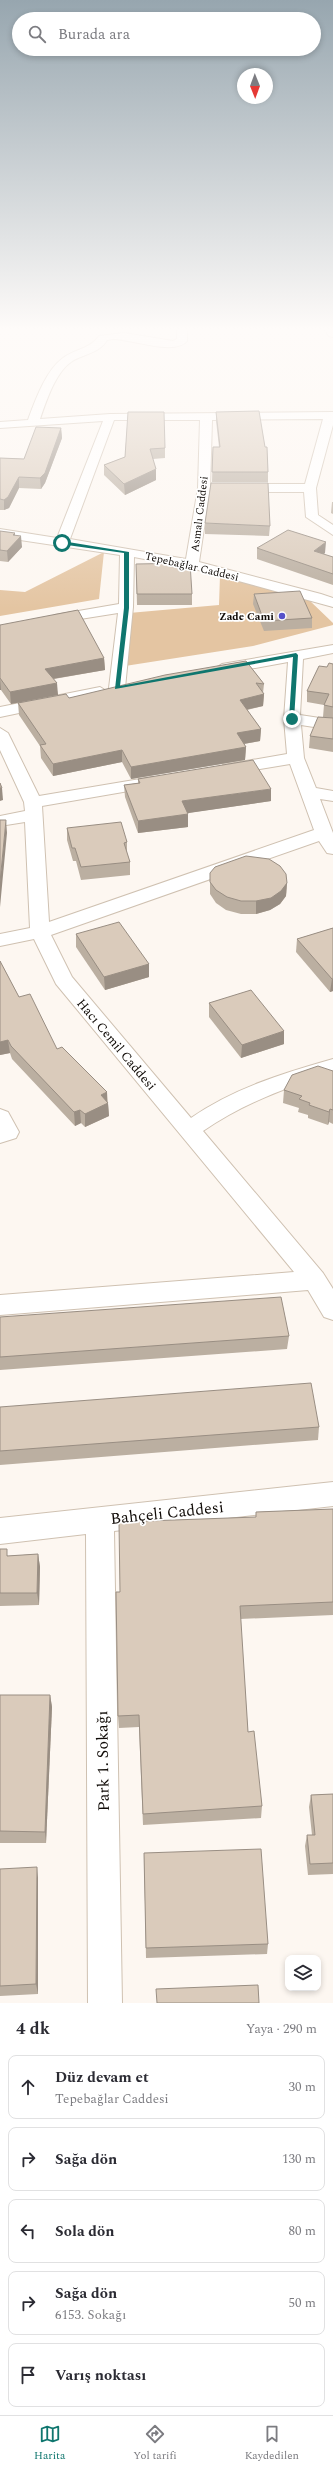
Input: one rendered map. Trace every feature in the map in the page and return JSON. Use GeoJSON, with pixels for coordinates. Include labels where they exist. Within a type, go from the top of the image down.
{"type":"FeatureCollection","features":[{"type":"Feature","properties":{"kind":"street"},"geometry":{"type":"LineString","coordinates":[[0,425],[52,421]]}},
{"type":"Feature","properties":{"kind":"street"},"geometry":{"type":"LineString","coordinates":[[62,543],[108,421]]}},
{"type":"Feature","properties":{"kind":"street","name":"Asmalı Caddesi"},"geometry":{"type":"LineString","coordinates":[[192,564],[204,488],[206,421]]}},
{"type":"Feature","properties":{"kind":"street"},"geometry":{"type":"LineString","coordinates":[[312,516],[310,488],[329,421]]}},
{"type":"Feature","properties":{"kind":"street"},"geometry":{"type":"LineString","coordinates":[[204,488],[310,488]]}},
{"type":"Feature","properties":{"kind":"street"},"geometry":{"type":"LineString","coordinates":[[312,516],[326,513]]}},
{"type":"Feature","properties":{"kind":"street"},"geometry":{"type":"LineString","coordinates":[[312,516],[333,531]]}},
{"type":"Feature","properties":{"kind":"street","name":"Tepebağlar Caddesi"},"geometry":{"type":"LineString","coordinates":[[0,533],[127,552],[192,564],[316,597],[333,604]]}},
{"type":"Feature","properties":{"kind":"street"},"geometry":{"type":"LineString","coordinates":[[117,688],[126,608],[127,552]]}},
{"type":"Feature","properties":{"kind":"street"},"geometry":{"type":"LineString","coordinates":[[45,621],[126,608]]}},
{"type":"Feature","properties":{"kind":"street"},"geometry":{"type":"LineString","coordinates":[[210,671],[333,649]]}},
{"type":"Feature","properties":{"kind":"street"},"geometry":{"type":"LineString","coordinates":[[296,655],[292,719],[296,758],[324,833],[333,849]]}},
{"type":"Feature","properties":{"kind":"street"},"geometry":{"type":"LineString","coordinates":[[0,712],[132,685]]}},
{"type":"Feature","properties":{"kind":"street"},"geometry":{"type":"LineString","coordinates":[[292,719],[333,725]]}},
{"type":"Feature","properties":{"kind":"street","name":"Hacı Cemil Caddesi"},"geometry":{"type":"LineString","coordinates":[[0,733],[33,808],[40,932],[63,980],[315,1280],[333,1310]]}},
{"type":"Feature","properties":{"kind":"street"},"geometry":{"type":"LineString","coordinates":[[211,772],[296,758]]}},
{"type":"Feature","properties":{"kind":"street"},"geometry":{"type":"LineString","coordinates":[[0,821],[33,808],[164,780]]}},
{"type":"Feature","properties":{"kind":"street"},"geometry":{"type":"LineString","coordinates":[[309,792],[333,796]]}},
{"type":"Feature","properties":{"kind":"street"},"geometry":{"type":"LineString","coordinates":[[0,940],[40,932],[324,833]]}},
{"type":"Feature","properties":{"kind":"street"},"geometry":{"type":"LineString","coordinates":[[189,1130],[208,1115],[255,1091],[333,1066]]}},
{"type":"Feature","properties":{"kind":"street"},"geometry":{"type":"LineString","coordinates":[[0,1118],[8,1132],[0,1135]]}},
{"type":"Feature","properties":{"kind":"street"},"geometry":{"type":"LineString","coordinates":[[0,1305],[315,1280]]}},
{"type":"Feature","properties":{"kind":"street","name":"Bahçeli Caddesi"},"geometry":{"type":"LineString","coordinates":[[0,1530],[333,1494]]}},
{"type":"Feature","properties":{"kind":"street","name":"Park 1. Sokağı"},"geometry":{"type":"LineString","coordinates":[[100,1520],[105,2003]]}},
{"type":"Feature","properties":{"kind":"shaded area"},"geometry":{"type":"Polygon","coordinates":[[[104,552],[99,599],[0,616],[0,590],[25,592],[104,552]]]}},
{"type":"Feature","properties":{"kind":"shaded area"},"geometry":{"type":"Polygon","coordinates":[[[220,575],[308,599],[333,623],[333,625],[253,646],[125,666],[129,613],[219,605],[220,575]]]}},
{"type":"Feature","properties":{"kind":"building"},"geometry":{"type":"Polygon","coordinates":[[[127,421],[164,421],[165,448],[150,449],[156,469],[124,484],[104,465],[125,457],[127,421]]]}},
{"type":"Feature","properties":{"kind":"building"},"geometry":{"type":"Polygon","coordinates":[[[217,421],[261,421],[265,447],[267,447],[268,472],[212,472],[213,447],[220,447],[217,421]]]}},
{"type":"Feature","properties":{"kind":"building"},"geometry":{"type":"Polygon","coordinates":[[[36,427],[61,428],[45,473],[40,478],[19,477],[8,497],[4,500],[0,499],[0,458],[24,459],[36,427]]]}},
{"type":"Feature","properties":{"kind":"building"},"geometry":{"type":"Polygon","coordinates":[[[211,483],[268,483],[270,526],[205,523],[211,483]]]}},
{"type":"Feature","properties":{"kind":"building"},"geometry":{"type":"Polygon","coordinates":[[[288,530],[326,542],[314,551],[333,557],[333,574],[257,548],[288,530]]]}},
{"type":"Feature","properties":{"kind":"building"},"geometry":{"type":"Polygon","coordinates":[[[0,531],[15,533],[13,535],[21,536],[7,551],[0,550],[0,531]]]}},
{"type":"Feature","properties":{"kind":"building"},"geometry":{"type":"Polygon","coordinates":[[[190,563],[192,594],[137,594],[136,564],[190,563]]]}},
{"type":"Feature","properties":{"kind":"building"},"geometry":{"type":"Polygon","coordinates":[[[300,591],[312,618],[264,621],[254,594],[300,591]]]}},
{"type":"Feature","properties":{"kind":"building"},"geometry":{"type":"Polygon","coordinates":[[[78,610],[104,658],[45,669],[57,683],[10,692],[0,678],[0,625],[78,610]]]}},
{"type":"Feature","properties":{"kind":"building"},"geometry":{"type":"Polygon","coordinates":[[[246,661],[264,684],[256,683],[264,694],[240,700],[261,729],[237,733],[246,747],[131,767],[122,750],[53,764],[40,745],[46,744],[18,703],[66,694],[69,698],[165,675],[246,661]]]}},
{"type":"Feature","properties":{"kind":"building"},"geometry":{"type":"Polygon","coordinates":[[[329,663],[333,664],[333,707],[324,705],[329,694],[307,691],[319,666],[327,667],[329,663]]]}},
{"type":"Feature","properties":{"kind":"building"},"geometry":{"type":"Polygon","coordinates":[[[318,717],[333,718],[333,739],[310,736],[318,717]]]}},
{"type":"Feature","properties":{"kind":"building"},"geometry":{"type":"Polygon","coordinates":[[[253,760],[271,789],[182,801],[188,814],[138,821],[124,785],[140,783],[138,779],[253,760]]]}},
{"type":"Feature","properties":{"kind":"building"},"geometry":{"type":"Polygon","coordinates":[[[0,820],[6,820],[0,882],[0,820]]]}},
{"type":"Feature","properties":{"kind":"building"},"geometry":{"type":"Polygon","coordinates":[[[121,822],[127,842],[124,843],[130,862],[81,867],[75,848],[72,848],[67,828],[121,822]]]}},
{"type":"Feature","properties":{"kind":"building"},"geometry":{"type":"Polygon","coordinates":[[[246,856],[269,859],[280,866],[286,874],[287,883],[281,891],[271,898],[256,901],[241,901],[227,897],[216,890],[210,882],[210,873],[215,867],[246,856]]]}},
{"type":"Feature","properties":{"kind":"building"},"geometry":{"type":"Polygon","coordinates":[[[119,922],[149,964],[104,977],[76,934],[119,922]]]}},
{"type":"Feature","properties":{"kind":"building"},"geometry":{"type":"Polygon","coordinates":[[[333,928],[333,979],[332,979],[297,939],[333,928]]]}},
{"type":"Feature","properties":{"kind":"building"},"geometry":{"type":"Polygon","coordinates":[[[0,961],[19,997],[30,994],[57,1049],[62,1047],[107,1092],[101,1095],[108,1103],[85,1114],[80,1110],[74,1112],[11,1046],[8,1040],[0,1042],[0,961]]]}},
{"type":"Feature","properties":{"kind":"building"},"geometry":{"type":"Polygon","coordinates":[[[251,990],[284,1031],[242,1045],[209,1003],[251,990]]]}},
{"type":"Feature","properties":{"kind":"building"},"geometry":{"type":"Polygon","coordinates":[[[318,1066],[333,1071],[333,1110],[330,1109],[329,1112],[309,1105],[310,1103],[299,1099],[302,1096],[284,1090],[292,1075],[318,1066]]]}},
{"type":"Feature","properties":{"kind":"building"},"geometry":{"type":"Polygon","coordinates":[[[281,1297],[289,1336],[0,1357],[0,1317],[281,1297]]]}},
{"type":"Feature","properties":{"kind":"building"},"geometry":{"type":"Polygon","coordinates":[[[311,1383],[319,1427],[0,1451],[0,1407],[311,1383]]]}},
{"type":"Feature","properties":{"kind":"building"},"geometry":{"type":"Polygon","coordinates":[[[333,1509],[333,1602],[240,1606],[248,1732],[254,1731],[262,1806],[143,1814],[139,1715],[118,1716],[116,1592],[120,1592],[119,1522],[256,1517],[256,1512],[333,1509]]]}},
{"type":"Feature","properties":{"kind":"building"},"geometry":{"type":"Polygon","coordinates":[[[0,1549],[7,1549],[7,1556],[38,1554],[37,1593],[0,1593],[0,1549]]]}},
{"type":"Feature","properties":{"kind":"building"},"geometry":{"type":"Polygon","coordinates":[[[0,1695],[50,1695],[45,1832],[0,1831],[0,1695]]]}},
{"type":"Feature","properties":{"kind":"building"},"geometry":{"type":"Polygon","coordinates":[[[333,1794],[333,1863],[310,1864],[307,1835],[315,1835],[311,1795],[333,1794]]]}},
{"type":"Feature","properties":{"kind":"building"},"geometry":{"type":"Polygon","coordinates":[[[261,1849],[268,1944],[146,1948],[144,1853],[261,1849]]]}},
{"type":"Feature","properties":{"kind":"building"},"geometry":{"type":"Polygon","coordinates":[[[37,1867],[36,1984],[0,1986],[0,1869],[37,1867]]]}},
{"type":"Feature","properties":{"kind":"building"},"geometry":{"type":"Polygon","coordinates":[[[258,1985],[259,2003],[157,2003],[156,1989],[258,1985]]]}},
{"type":"Feature","properties":{"kind":"place","name":"Zade Cami"},"geometry":{"type":"Point","coordinates":[282,616]}},
{"type":"Feature","properties":{"kind":"route"},"geometry":{"type":"LineString","coordinates":[[62,543],[127,552],[126,608],[117,688],[296,655],[292,719]]}}]}
